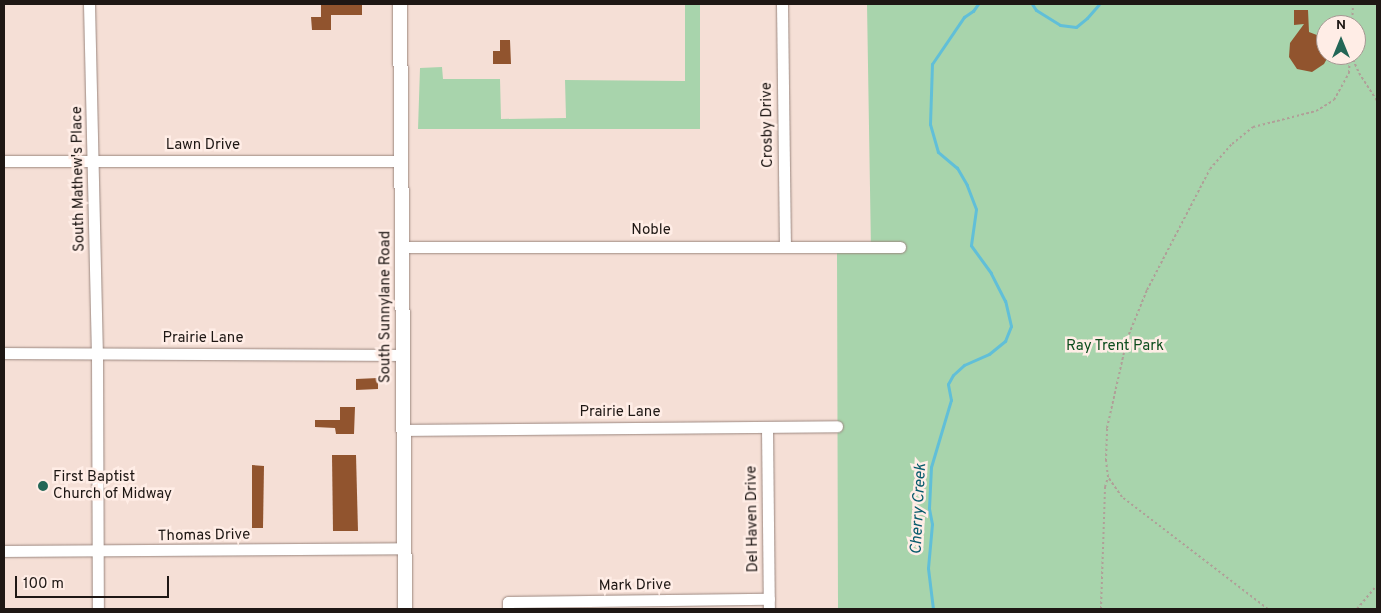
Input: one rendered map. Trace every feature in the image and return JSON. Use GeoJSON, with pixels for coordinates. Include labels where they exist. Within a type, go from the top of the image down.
{"type":"FeatureCollection","features":[{"type":"Feature","properties":{"kind":"main road","name":"South Sunnylane Road"},"geometry":{"type":"LineString","coordinates":[[400,4],[405,609]]}},
{"type":"Feature","properties":{"kind":"street","name":"South Mathew's Place"},"geometry":{"type":"LineString","coordinates":[[89,4],[98,353],[98,609]]}},
{"type":"Feature","properties":{"kind":"street","name":"Crosby Drive"},"geometry":{"type":"LineString","coordinates":[[782,4],[784,246]]}},
{"type":"Feature","properties":{"kind":"street","name":"Lawn Drive"},"geometry":{"type":"LineString","coordinates":[[4,161],[402,161]]}},
{"type":"Feature","properties":{"kind":"street","name":"Noble"},"geometry":{"type":"LineString","coordinates":[[403,247],[900,247]]}},
{"type":"Feature","properties":{"kind":"street","name":"Prairie Lane"},"geometry":{"type":"LineString","coordinates":[[4,353],[403,355]]}},
{"type":"Feature","properties":{"kind":"street","name":"Prairie Lane"},"geometry":{"type":"LineString","coordinates":[[403,430],[837,426]]}},
{"type":"Feature","properties":{"kind":"street","name":"Del Haven Drive"},"geometry":{"type":"LineString","coordinates":[[767,428],[769,604]]}},
{"type":"Feature","properties":{"kind":"street","name":"Thomas Drive"},"geometry":{"type":"LineString","coordinates":[[4,551],[98,552],[404,548]]}},
{"type":"Feature","properties":{"kind":"street","name":"Mark Drive"},"geometry":{"type":"LineString","coordinates":[[508,609],[508,602],[769,604]]}},
{"type":"Feature","properties":{"kind":"path"},"geometry":{"type":"LineString","coordinates":[[1353,6],[1353,15]]}},
{"type":"Feature","properties":{"kind":"path"},"geometry":{"type":"LineString","coordinates":[[1101,609],[1105,487],[1108,477],[1106,461],[1107,428],[1127,339],[1147,290],[1210,169],[1232,144],[1253,127],[1316,111],[1334,100],[1349,73],[1349,65]]}},
{"type":"Feature","properties":{"kind":"path"},"geometry":{"type":"LineString","coordinates":[[1355,65],[1377,101]]}},
{"type":"Feature","properties":{"kind":"path"},"geometry":{"type":"LineString","coordinates":[[1108,477],[1122,497],[1268,609]]}},
{"type":"Feature","properties":{"kind":"path"},"geometry":{"type":"LineString","coordinates":[[1357,609],[1377,585]]}},
{"type":"Feature","properties":{"kind":"green space"},"geometry":{"type":"Polygon","coordinates":[[[685,4],[700,4],[700,129],[418,129],[420,68],[442,67],[443,79],[500,79],[501,119],[566,118],[565,80],[685,81],[685,4]]]}},
{"type":"Feature","properties":{"kind":"green space","name":"Ray Trent Park"},"geometry":{"type":"Polygon","coordinates":[[[867,4],[1377,4],[1377,609],[838,609],[837,253],[871,251],[867,4]]]}},
{"type":"Feature","properties":{"kind":"building"},"geometry":{"type":"Polygon","coordinates":[[[321,4],[362,4],[362,15],[331,15],[331,30],[312,30],[311,17],[321,17],[321,4]]]}},
{"type":"Feature","properties":{"kind":"building"},"geometry":{"type":"Polygon","coordinates":[[[1294,10],[1308,10],[1309,32],[1316,35],[1316,65],[1322,65],[1312,72],[1297,69],[1289,57],[1290,43],[1304,24],[1294,25],[1294,10]]]}},
{"type":"Feature","properties":{"kind":"building"},"geometry":{"type":"Polygon","coordinates":[[[500,40],[510,40],[511,64],[493,64],[493,51],[500,51],[500,40]]]}},
{"type":"Feature","properties":{"kind":"building"},"geometry":{"type":"Polygon","coordinates":[[[378,378],[378,389],[356,390],[356,379],[378,378]]]}},
{"type":"Feature","properties":{"kind":"building"},"geometry":{"type":"Polygon","coordinates":[[[340,407],[355,407],[354,434],[336,434],[335,428],[315,427],[315,420],[340,420],[340,407]]]}},
{"type":"Feature","properties":{"kind":"building"},"geometry":{"type":"Polygon","coordinates":[[[332,455],[356,455],[358,531],[333,531],[332,455]]]}},
{"type":"Feature","properties":{"kind":"building"},"geometry":{"type":"Polygon","coordinates":[[[252,465],[264,466],[263,528],[252,528],[252,465]]]}},
{"type":"Feature","properties":{"kind":"waterway","name":"Cherry Creek"},"geometry":{"type":"LineString","coordinates":[[933,609],[928,568],[932,524],[929,508],[931,467],[951,400],[948,384],[953,375],[964,365],[989,354],[1005,341],[1011,326],[1005,301],[991,273],[971,245],[976,209],[967,185],[957,168],[938,152],[930,124],[932,64],[964,17],[973,11],[978,4]]}},
{"type":"Feature","properties":{"kind":"waterway","name":"Cherry Creek"},"geometry":{"type":"LineString","coordinates":[[1032,4],[1036,10],[1060,25],[1076,27],[1099,4]]}},
{"type":"Feature","properties":{"kind":"place","name":"First Baptist Church of Midway"},"geometry":{"type":"Point","coordinates":[43,486]}}]}
